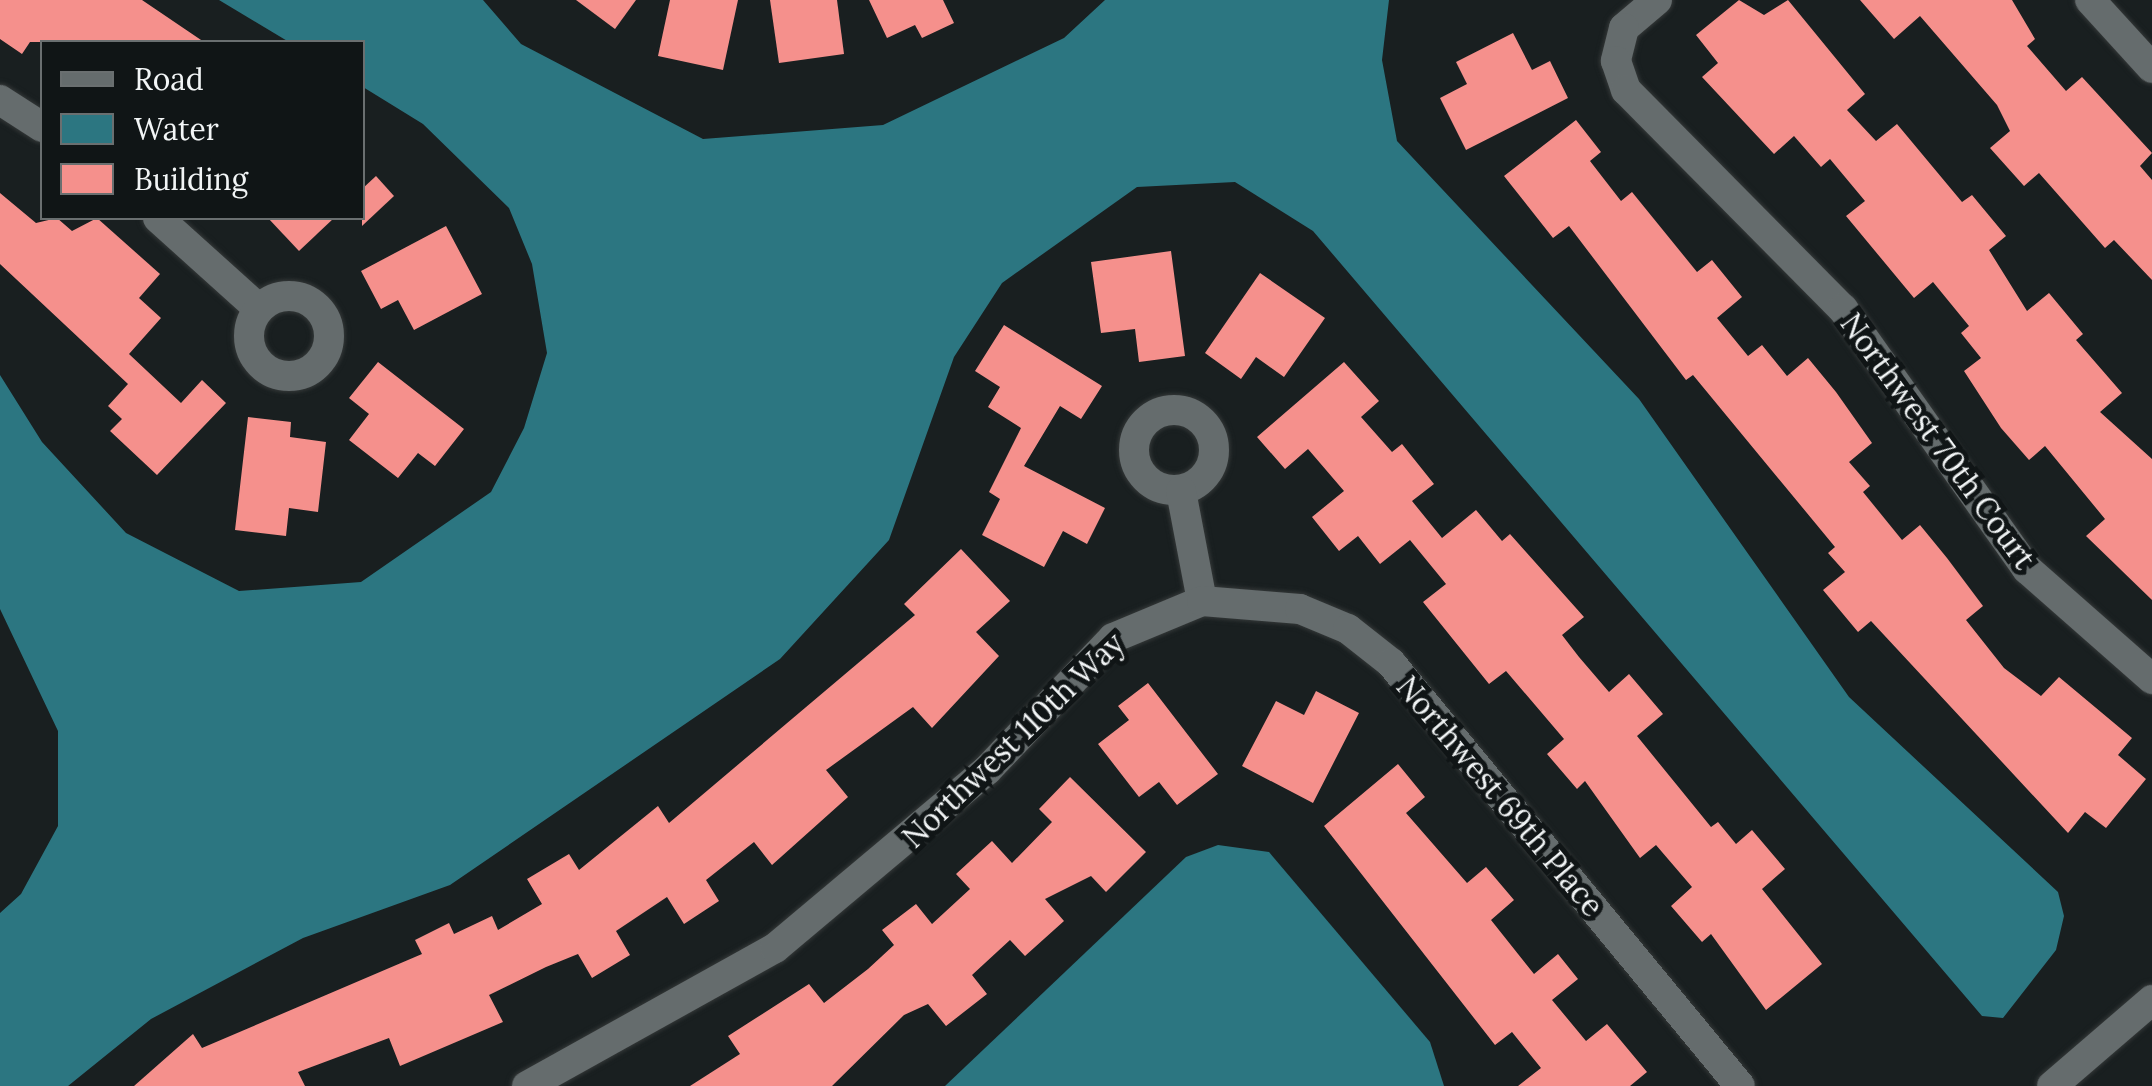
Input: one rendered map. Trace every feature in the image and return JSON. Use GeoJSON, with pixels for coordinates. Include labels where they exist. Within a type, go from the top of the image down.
{"type":"FeatureCollection","features":[{"type":"Feature","properties":{"kind":"street","name":"Northwest 70th Court"},"geometry":{"type":"LineString","coordinates":[[1657,0],[1624,28],[1616,61],[1626,90],[1844,310],[2028,569],[2152,679]]}},
{"type":"Feature","properties":{"kind":"street"},"geometry":{"type":"LineString","coordinates":[[2090,0],[2152,68]]}},
{"type":"Feature","properties":{"kind":"street"},"geometry":{"type":"LineString","coordinates":[[0,100],[40,127]]}},
{"type":"Feature","properties":{"kind":"street"},"geometry":{"type":"LineString","coordinates":[[160,220],[259,309]]}},
{"type":"Feature","properties":{"kind":"street"},"geometry":{"type":"LineString","coordinates":[[1181,490],[1202,600]]}},
{"type":"Feature","properties":{"kind":"street","name":"Northwest 110th Way"},"geometry":{"type":"LineString","coordinates":[[527,1086],[775,948],[987,770],[1113,638],[1202,600]]}},
{"type":"Feature","properties":{"kind":"street","name":"Northwest 69th Place"},"geometry":{"type":"LineString","coordinates":[[1202,600],[1300,609],[1348,629],[1391,664],[1740,1086]]}},
{"type":"Feature","properties":{"kind":"street"},"geometry":{"type":"LineString","coordinates":[[2052,1086],[2152,1000]]}},
{"type":"Feature","properties":{"kind":"water"},"geometry":{"type":"Polygon","coordinates":[[[219,0],[483,0],[521,44],[703,139],[883,125],[1064,38],[1105,0],[1389,0],[1382,60],[1397,141],[1639,399],[1849,697],[2058,892],[2064,916],[2056,950],[2003,1018],[1982,1016],[1313,231],[1235,182],[1137,187],[1002,283],[954,357],[889,540],[780,659],[450,885],[303,938],[151,1019],[68,1086],[0,1086],[0,913],[21,894],[58,826],[58,731],[0,609],[0,375],[42,442],[126,533],[239,591],[361,582],[491,492],[524,428],[547,353],[532,264],[509,208],[423,124],[365,88],[365,40],[286,40],[219,0]]]}},
{"type":"Feature","properties":{"kind":"water"},"geometry":{"type":"Polygon","coordinates":[[[1218,845],[1269,852],[1430,1042],[1444,1086],[945,1086],[1186,857],[1218,845]]]}},
{"type":"Feature","properties":{"kind":"building"},"geometry":{"type":"Polygon","coordinates":[[[0,0],[142,0],[201,40],[40,40],[30,42],[22,54],[0,39],[0,0]]]}},
{"type":"Feature","properties":{"kind":"building"},"geometry":{"type":"Polygon","coordinates":[[[576,0],[636,0],[615,29],[576,0]]]}},
{"type":"Feature","properties":{"kind":"building"},"geometry":{"type":"Polygon","coordinates":[[[670,0],[738,0],[723,70],[658,56],[670,0]]]}},
{"type":"Feature","properties":{"kind":"building"},"geometry":{"type":"Polygon","coordinates":[[[770,0],[837,0],[844,54],[779,63],[770,0]]]}},
{"type":"Feature","properties":{"kind":"building"},"geometry":{"type":"Polygon","coordinates":[[[869,0],[943,0],[954,23],[922,38],[915,25],[887,38],[869,0]]]}},
{"type":"Feature","properties":{"kind":"building"},"geometry":{"type":"Polygon","coordinates":[[[1739,0],[1764,15],[1788,0],[1865,94],[1847,110],[1876,141],[1897,124],[1962,202],[1972,195],[2006,236],[1989,250],[2027,311],[2049,293],[2083,334],[2076,340],[2122,393],[2100,412],[2152,459],[2152,600],[2086,536],[2105,519],[2045,446],[2029,460],[2001,428],[1964,371],[1981,358],[1961,333],[1969,326],[1933,282],[1914,298],[1846,216],[1865,201],[1830,159],[1821,167],[1794,136],[1774,154],[1702,77],[1718,63],[1696,35],[1739,0]]]}},
{"type":"Feature","properties":{"kind":"building"},"geometry":{"type":"Polygon","coordinates":[[[1860,0],[2012,0],[2035,39],[2027,46],[2066,91],[2082,77],[2152,153],[2140,166],[2152,180],[2152,280],[2114,240],[2105,248],[2039,173],[2024,186],[1990,148],[2010,131],[1997,105],[1920,16],[1894,39],[1860,0]]]}},
{"type":"Feature","properties":{"kind":"building"},"geometry":{"type":"Polygon","coordinates":[[[1513,33],[1532,70],[1550,61],[1568,98],[1466,150],[1440,98],[1467,84],[1456,62],[1513,33]]]}},
{"type":"Feature","properties":{"kind":"building"},"geometry":{"type":"Polygon","coordinates":[[[1576,120],[1601,152],[1590,161],[1621,201],[1632,192],[1697,272],[1712,260],[1742,297],[1717,318],[1748,356],[1762,345],[1787,376],[1808,358],[1836,392],[1872,443],[1849,462],[1870,486],[1863,492],[1902,540],[1920,525],[1947,558],[1983,606],[1966,620],[2004,668],[2041,696],[2059,677],[2132,738],[2118,755],[2146,779],[2106,828],[2085,812],[2068,833],[1871,621],[1858,632],[1823,590],[1845,572],[1828,553],[1835,547],[1693,375],[1686,380],[1569,226],[1553,238],[1504,176],[1576,120]]]}},
{"type":"Feature","properties":{"kind":"building"},"geometry":{"type":"Polygon","coordinates":[[[376,176],[394,196],[362,226],[365,220],[365,186],[376,176]]]}},
{"type":"Feature","properties":{"kind":"building"},"geometry":{"type":"Polygon","coordinates":[[[0,193],[36,223],[59,220],[72,231],[99,220],[160,274],[139,298],[161,318],[129,354],[181,403],[202,380],[226,403],[157,475],[110,431],[122,419],[108,406],[128,384],[0,264],[0,193]]]}},
{"type":"Feature","properties":{"kind":"building"},"geometry":{"type":"Polygon","coordinates":[[[270,220],[332,220],[299,251],[270,220]]]}},
{"type":"Feature","properties":{"kind":"building"},"geometry":{"type":"Polygon","coordinates":[[[446,226],[482,294],[414,330],[398,300],[381,309],[361,271],[446,226]]]}},
{"type":"Feature","properties":{"kind":"building"},"geometry":{"type":"Polygon","coordinates":[[[1171,251],[1185,356],[1139,362],[1135,329],[1101,333],[1091,262],[1171,251]]]}},
{"type":"Feature","properties":{"kind":"building"},"geometry":{"type":"Polygon","coordinates":[[[1260,273],[1325,318],[1284,377],[1256,357],[1241,379],[1205,353],[1260,273]]]}},
{"type":"Feature","properties":{"kind":"building"},"geometry":{"type":"Polygon","coordinates":[[[1004,325],[1102,386],[1081,419],[1060,406],[1024,466],[1105,508],[1087,544],[1063,531],[1044,567],[982,535],[1000,499],[989,492],[1021,428],[988,407],[1000,387],[975,371],[1004,325]]]}},
{"type":"Feature","properties":{"kind":"building"},"geometry":{"type":"Polygon","coordinates":[[[378,362],[464,429],[435,466],[418,453],[398,478],[349,440],[369,414],[349,398],[378,362]]]}},
{"type":"Feature","properties":{"kind":"building"},"geometry":{"type":"Polygon","coordinates":[[[1344,362],[1379,401],[1361,417],[1392,452],[1402,444],[1434,484],[1412,501],[1442,538],[1476,510],[1502,541],[1510,534],[1584,617],[1562,635],[1579,657],[1609,692],[1629,674],[1663,714],[1637,736],[1711,827],[1718,822],[1736,844],[1752,830],[1785,869],[1762,889],[1822,964],[1766,1010],[1711,934],[1702,942],[1671,906],[1692,887],[1656,845],[1640,858],[1585,781],[1577,789],[1547,754],[1564,739],[1506,671],[1489,684],[1423,602],[1446,584],[1410,540],[1380,564],[1358,536],[1339,551],[1312,517],[1344,491],[1308,449],[1285,469],[1257,437],[1344,362]]]}},
{"type":"Feature","properties":{"kind":"building"},"geometry":{"type":"Polygon","coordinates":[[[248,417],[291,422],[290,437],[326,442],[318,512],[289,508],[286,536],[235,530],[248,417]]]}},
{"type":"Feature","properties":{"kind":"building"},"geometry":{"type":"Polygon","coordinates":[[[961,549],[1010,601],[976,632],[999,656],[932,728],[913,707],[826,770],[848,797],[772,865],[754,842],[706,880],[719,901],[684,924],[667,897],[616,931],[630,955],[592,978],[578,954],[546,967],[489,995],[503,1022],[400,1066],[389,1038],[298,1072],[305,1086],[134,1086],[193,1034],[202,1048],[422,954],[415,940],[449,923],[454,934],[492,916],[498,930],[542,904],[527,879],[569,854],[579,870],[658,806],[669,823],[915,615],[904,604],[961,549]]]}},
{"type":"Feature","properties":{"kind":"building"},"geometry":{"type":"Polygon","coordinates":[[[1148,683],[1218,774],[1177,805],[1159,782],[1139,797],[1098,744],[1129,720],[1118,706],[1148,683]]]}},
{"type":"Feature","properties":{"kind":"building"},"geometry":{"type":"Polygon","coordinates":[[[1316,691],[1359,713],[1313,803],[1242,766],[1276,701],[1304,715],[1316,691]]]}},
{"type":"Feature","properties":{"kind":"building"},"geometry":{"type":"Polygon","coordinates":[[[1398,764],[1425,797],[1406,813],[1467,883],[1486,867],[1514,900],[1491,920],[1534,974],[1558,954],[1578,979],[1552,1000],[1586,1041],[1607,1024],[1647,1072],[1630,1086],[1518,1086],[1541,1068],[1512,1032],[1495,1045],[1324,826],[1398,764]]]}},
{"type":"Feature","properties":{"kind":"building"},"geometry":{"type":"Polygon","coordinates":[[[1070,777],[1146,852],[1106,892],[1091,876],[1045,899],[1064,921],[1025,956],[1010,940],[972,975],[987,994],[946,1026],[928,1004],[904,1015],[832,1086],[690,1086],[740,1054],[728,1036],[809,984],[824,1003],[868,969],[894,945],[882,930],[916,904],[932,924],[970,889],[956,874],[992,841],[1012,863],[1052,822],[1039,809],[1070,777]]]}}]}
